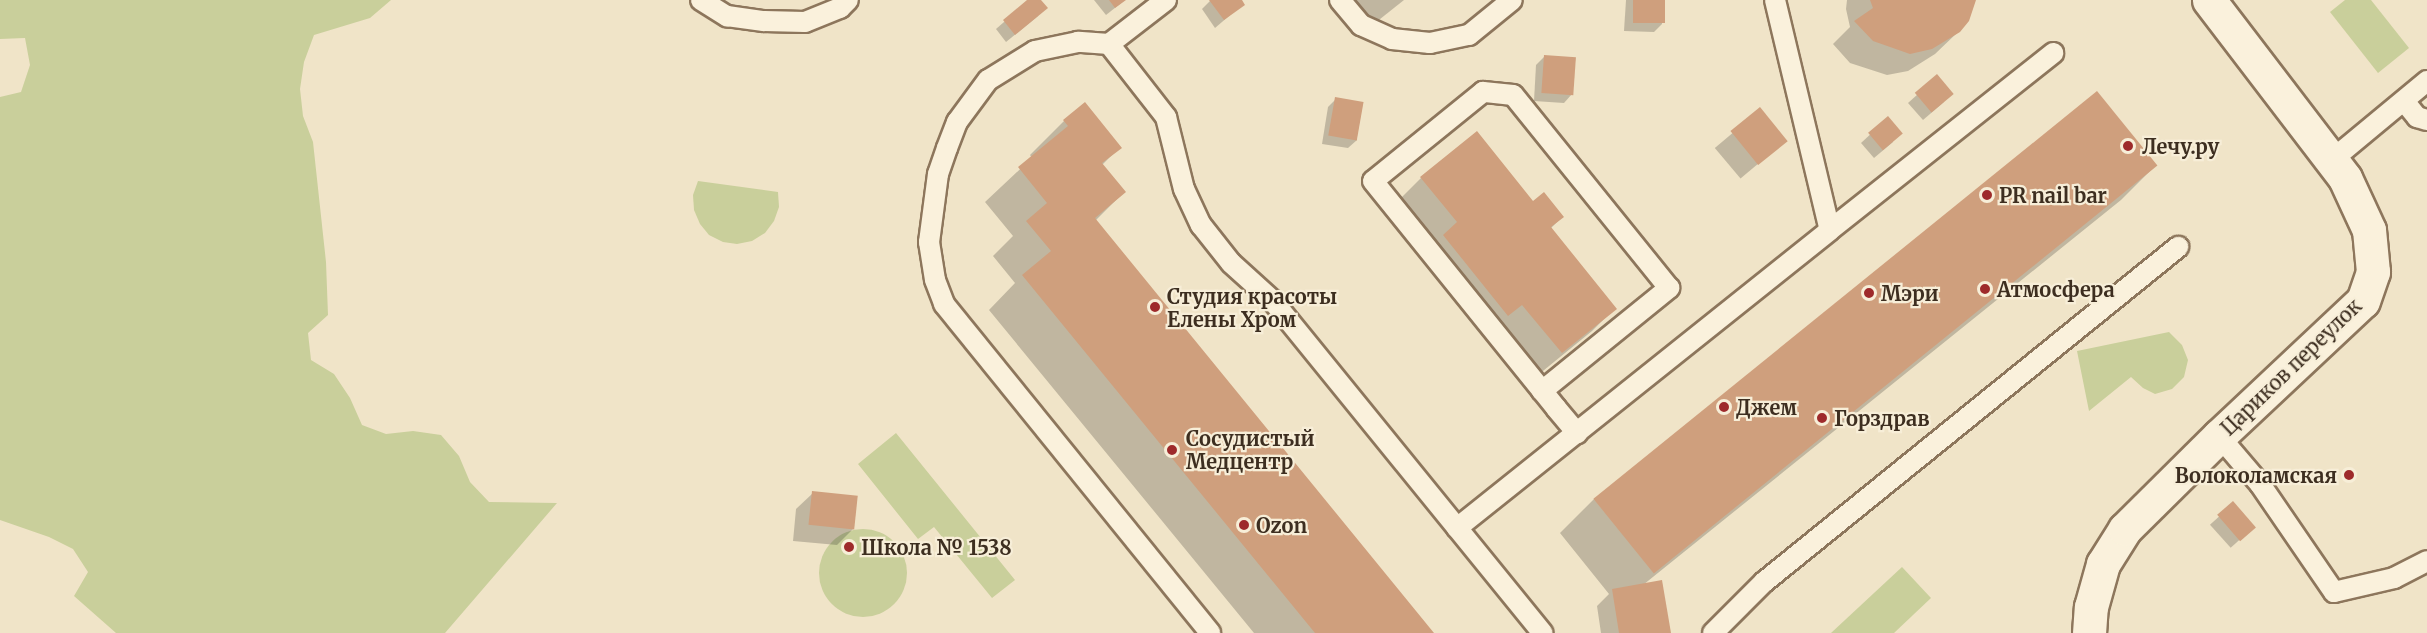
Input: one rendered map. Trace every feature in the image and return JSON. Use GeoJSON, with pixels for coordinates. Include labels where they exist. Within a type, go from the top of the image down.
{"type":"FeatureCollection","features":[{"type":"Feature","properties":{"kind":"street","name":"Цариков переулок"},"geometry":{"type":"LineString","coordinates":[[2089,633],[2091,607],[2103,564],[2125,529],[2219,436],[2363,301],[2370,286],[2373,250],[2361,209],[2333,159],[2210,0]]}},
{"type":"Feature","properties":{"kind":"lane"},"geometry":{"type":"LineString","coordinates":[[701,0],[727,16],[764,21],[805,22],[840,8],[848,0]]}},
{"type":"Feature","properties":{"kind":"lane"},"geometry":{"type":"LineString","coordinates":[[1166,0],[1109,44],[1078,42],[1035,51],[988,80],[957,122],[938,174],[929,242],[934,280],[944,304],[1210,633]]}},
{"type":"Feature","properties":{"kind":"lane"},"geometry":{"type":"LineString","coordinates":[[1340,0],[1361,25],[1392,39],[1430,43],[1469,34],[1512,0]]}},
{"type":"Feature","properties":{"kind":"lane"},"geometry":{"type":"LineString","coordinates":[[1775,0],[1830,230]]}},
{"type":"Feature","properties":{"kind":"lane"},"geometry":{"type":"LineString","coordinates":[[1109,44],[1166,117],[1184,189],[1201,225],[1231,263],[1272,300],[1543,633]]}},
{"type":"Feature","properties":{"kind":"lane"},"geometry":{"type":"LineString","coordinates":[[1458,528],[2053,53]]}},
{"type":"Feature","properties":{"kind":"lane"},"geometry":{"type":"LineString","coordinates":[[2333,159],[2427,81]]}},
{"type":"Feature","properties":{"kind":"lane"},"geometry":{"type":"LineString","coordinates":[[1542,391],[1669,288],[1513,95],[1483,92],[1373,181],[1542,391],[1577,433]]}},
{"type":"Feature","properties":{"kind":"lane"},"geometry":{"type":"LineString","coordinates":[[2404,101],[2417,117],[2427,120]]}},
{"type":"Feature","properties":{"kind":"lane"},"geometry":{"type":"LineString","coordinates":[[1713,633],[1764,582],[2178,247]]}},
{"type":"Feature","properties":{"kind":"lane"},"geometry":{"type":"LineString","coordinates":[[2219,436],[2260,484],[2334,592],[2394,578],[2427,561]]}},
{"type":"Feature","properties":{"kind":"green space"},"geometry":{"type":"Polygon","coordinates":[[[0,0],[391,0],[370,18],[314,35],[304,62],[300,89],[303,116],[313,142],[326,262],[328,315],[308,333],[311,360],[334,374],[350,398],[362,425],[386,434],[413,431],[441,435],[459,456],[470,482],[489,502],[557,503],[445,633],[116,633],[74,596],[88,572],[73,549],[49,537],[0,520],[0,97],[21,92],[30,65],[25,38],[0,39],[0,0]]]}},
{"type":"Feature","properties":{"kind":"green space"},"geometry":{"type":"Polygon","coordinates":[[[2345,0],[2371,0],[2409,48],[2378,73],[2330,12],[2345,0]]]}},
{"type":"Feature","properties":{"kind":"green space"},"geometry":{"type":"Polygon","coordinates":[[[698,181],[778,192],[779,207],[774,221],[765,233],[752,241],[737,244],[723,242],[709,235],[700,224],[694,210],[693,195],[698,181]]]}},
{"type":"Feature","properties":{"kind":"green space"},"geometry":{"type":"Polygon","coordinates":[[[2169,332],[2182,345],[2188,360],[2184,377],[2172,389],[2155,394],[2143,388],[2131,377],[2089,411],[2077,351],[2169,332]]]}},
{"type":"Feature","properties":{"kind":"green space"},"geometry":{"type":"Polygon","coordinates":[[[896,433],[1015,580],[992,598],[934,527],[918,539],[858,464],[896,433]]]}},
{"type":"Feature","properties":{"kind":"green space"},"geometry":{"type":"Polygon","coordinates":[[[863,529],[880,533],[894,542],[903,556],[907,573],[903,590],[894,604],[880,613],[863,617],[846,613],[832,604],[823,590],[819,573],[823,556],[832,542],[846,533],[863,529]]]}},
{"type":"Feature","properties":{"kind":"green space"},"geometry":{"type":"Polygon","coordinates":[[[1902,567],[1931,598],[1894,633],[1831,633],[1902,567]]]}},
{"type":"Feature","properties":{"kind":"building"},"geometry":{"type":"Polygon","coordinates":[[[1027,0],[1041,0],[1048,8],[1015,35],[1003,20],[1027,0]]]}},
{"type":"Feature","properties":{"kind":"building"},"geometry":{"type":"Polygon","coordinates":[[[1109,0],[1126,0],[1115,8],[1109,0]]]}},
{"type":"Feature","properties":{"kind":"building"},"geometry":{"type":"Polygon","coordinates":[[[1209,0],[1242,0],[1245,5],[1224,20],[1209,0]]]}},
{"type":"Feature","properties":{"kind":"building"},"geometry":{"type":"Polygon","coordinates":[[[1633,0],[1665,0],[1665,23],[1633,23],[1633,0]]]}},
{"type":"Feature","properties":{"kind":"building"},"geometry":{"type":"Polygon","coordinates":[[[1870,0],[1976,0],[1969,21],[1960,32],[1932,49],[1910,54],[1873,41],[1854,21],[1873,8],[1870,0]]]}},
{"type":"Feature","properties":{"kind":"building"},"geometry":{"type":"Polygon","coordinates":[[[1544,55],[1576,57],[1573,95],[1541,93],[1544,55]]]}},
{"type":"Feature","properties":{"kind":"building"},"geometry":{"type":"Polygon","coordinates":[[[1937,74],[1954,94],[1931,113],[1915,93],[1937,74]]]}},
{"type":"Feature","properties":{"kind":"building"},"geometry":{"type":"Polygon","coordinates":[[[2097,91],[2157,166],[1654,573],[1593,499],[2097,91]]]}},
{"type":"Feature","properties":{"kind":"building"},"geometry":{"type":"Polygon","coordinates":[[[1335,97],[1364,102],[1357,140],[1328,135],[1335,97]]]}},
{"type":"Feature","properties":{"kind":"building"},"geometry":{"type":"Polygon","coordinates":[[[1085,102],[1122,148],[1102,163],[1126,192],[1095,218],[1434,633],[1315,633],[1022,275],[1051,251],[1026,221],[1047,203],[1018,167],[1068,126],[1063,120],[1085,102]]]}},
{"type":"Feature","properties":{"kind":"building"},"geometry":{"type":"Polygon","coordinates":[[[1760,107],[1788,141],[1758,165],[1730,131],[1760,107]]]}},
{"type":"Feature","properties":{"kind":"building"},"geometry":{"type":"Polygon","coordinates":[[[1888,116],[1903,134],[1883,150],[1868,133],[1888,116]]]}},
{"type":"Feature","properties":{"kind":"building"},"geometry":{"type":"Polygon","coordinates":[[[1477,131],[1533,201],[1544,192],[1564,217],[1551,227],[1617,309],[1562,353],[1522,305],[1508,316],[1443,235],[1457,222],[1420,177],[1477,131]]]}},
{"type":"Feature","properties":{"kind":"building"},"geometry":{"type":"Polygon","coordinates":[[[812,491],[858,496],[854,530],[808,525],[812,491]]]}},
{"type":"Feature","properties":{"kind":"building"},"geometry":{"type":"Polygon","coordinates":[[[2233,501],[2256,527],[2240,541],[2217,515],[2233,501]]]}},
{"type":"Feature","properties":{"kind":"building"},"geometry":{"type":"Polygon","coordinates":[[[1662,580],[1671,633],[1619,633],[1612,589],[1662,580]]]}},
{"type":"Feature","properties":{"kind":"place","name":"Лечу.ру"},"geometry":{"type":"Point","coordinates":[2128,146]}},
{"type":"Feature","properties":{"kind":"place","name":"PR nail bar"},"geometry":{"type":"Point","coordinates":[1987,195]}},
{"type":"Feature","properties":{"kind":"place","name":"Атмосфера"},"geometry":{"type":"Point","coordinates":[1985,289]}},
{"type":"Feature","properties":{"kind":"place","name":"Мэри"},"geometry":{"type":"Point","coordinates":[1869,293]}},
{"type":"Feature","properties":{"kind":"place","name":"Студия красоты Елены Хром"},"geometry":{"type":"Point","coordinates":[1155,307]}},
{"type":"Feature","properties":{"kind":"place","name":"Джем"},"geometry":{"type":"Point","coordinates":[1724,407]}},
{"type":"Feature","properties":{"kind":"place","name":"Горздрав"},"geometry":{"type":"Point","coordinates":[1822,418]}},
{"type":"Feature","properties":{"kind":"place","name":"Сосудистый Медцентр"},"geometry":{"type":"Point","coordinates":[1172,450]}},
{"type":"Feature","properties":{"kind":"place","name":"Волоколамская"},"geometry":{"type":"Point","coordinates":[2349,475]}},
{"type":"Feature","properties":{"kind":"place","name":"Ozon"},"geometry":{"type":"Point","coordinates":[1244,525]}},
{"type":"Feature","properties":{"kind":"place","name":"Школа № 1538"},"geometry":{"type":"Point","coordinates":[849,547]}}]}
